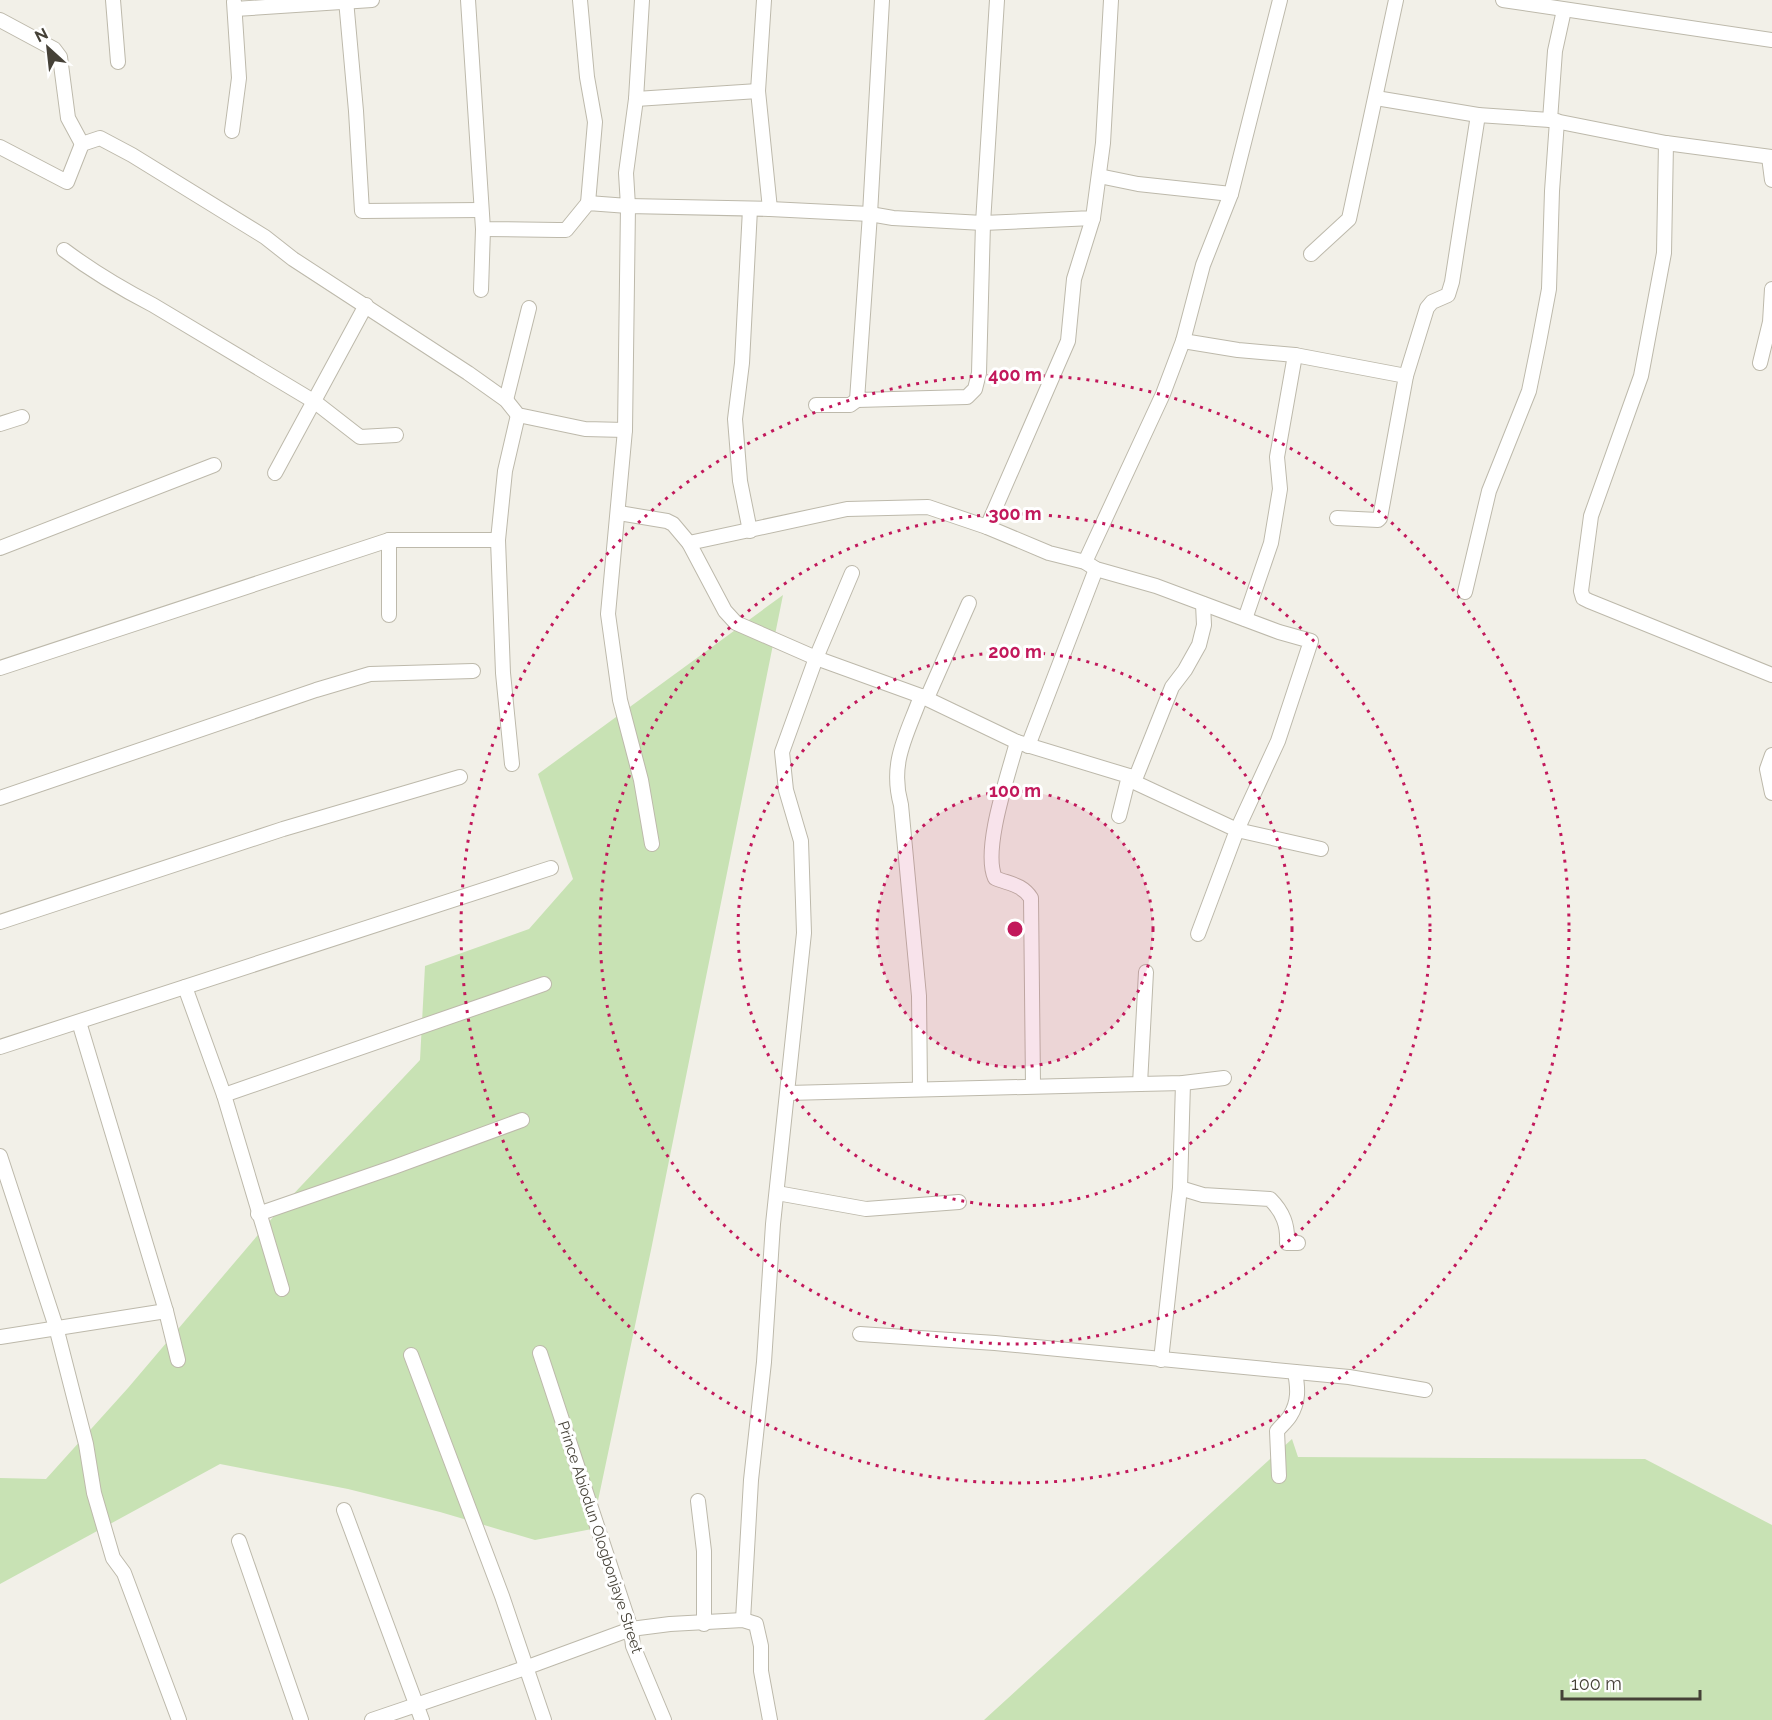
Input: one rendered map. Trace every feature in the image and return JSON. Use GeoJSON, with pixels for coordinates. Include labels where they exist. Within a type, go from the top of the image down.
{"type":"FeatureCollection","features":[{"type":"Feature","properties":{"kind":"street"},"geometry":{"type":"LineString","coordinates":[[113,0],[118,62]]}},
{"type":"Feature","properties":{"kind":"street"},"geometry":{"type":"LineString","coordinates":[[232,131],[239,78],[234,5],[372,0]]}},
{"type":"Feature","properties":{"kind":"street"},"geometry":{"type":"LineString","coordinates":[[468,0],[483,229],[481,290]]}},
{"type":"Feature","properties":{"kind":"street"},"geometry":{"type":"LineString","coordinates":[[483,229],[566,230],[588,203],[595,122],[587,77],[580,0]]}},
{"type":"Feature","properties":{"kind":"street"},"geometry":{"type":"LineString","coordinates":[[642,0],[636,99],[626,173],[628,206],[625,430],[608,614],[620,700],[641,780],[652,844]]}},
{"type":"Feature","properties":{"kind":"street"},"geometry":{"type":"LineString","coordinates":[[764,0],[758,91],[770,209]]}},
{"type":"Feature","properties":{"kind":"street"},"geometry":{"type":"LineString","coordinates":[[857,400],[882,0]]}},
{"type":"Feature","properties":{"kind":"street"},"geometry":{"type":"LineString","coordinates":[[816,405],[850,405],[857,400],[967,397],[975,389],[979,374],[983,223],[989,160],[997,0]]}},
{"type":"Feature","properties":{"kind":"street"},"geometry":{"type":"LineString","coordinates":[[987,528],[1068,341],[1074,279],[1093,218],[1100,176],[1111,0]]}},
{"type":"Feature","properties":{"kind":"street"},"geometry":{"type":"LineString","coordinates":[[1033,1085],[1032,898],[1019,886],[995,878],[991,868],[996,815],[1023,744],[1085,602],[1090,565],[1163,394],[1183,340],[1203,265],[1231,194],[1280,0]]}},
{"type":"Feature","properties":{"kind":"street"},"geometry":{"type":"LineString","coordinates":[[1311,254],[1349,219],[1396,0]]}},
{"type":"Feature","properties":{"kind":"street"},"geometry":{"type":"LineString","coordinates":[[1503,0],[1559,6],[1772,40]]}},
{"type":"Feature","properties":{"kind":"street"},"geometry":{"type":"LineString","coordinates":[[346,1],[362,211],[481,210]]}},
{"type":"Feature","properties":{"kind":"street"},"geometry":{"type":"LineString","coordinates":[[1465,592],[1490,491],[1529,391],[1549,289],[1555,51],[1559,6]]}},
{"type":"Feature","properties":{"kind":"street"},"geometry":{"type":"LineString","coordinates":[[0,20],[54,49],[60,57],[68,118],[82,144],[72,186],[0,147]]}},
{"type":"Feature","properties":{"kind":"street"},"geometry":{"type":"LineString","coordinates":[[636,99],[758,91]]}},
{"type":"Feature","properties":{"kind":"street"},"geometry":{"type":"LineString","coordinates":[[1376,98],[1478,115],[1554,121],[1666,143],[1770,157],[1772,180]]}},
{"type":"Feature","properties":{"kind":"street"},"geometry":{"type":"LineString","coordinates":[[1337,518],[1378,520],[1380,518],[1406,376],[1427,308],[1432,302],[1448,295],[1452,282],[1478,115]]}},
{"type":"Feature","properties":{"kind":"street"},"geometry":{"type":"LineString","coordinates":[[82,144],[100,138],[132,154],[265,237],[293,259],[468,373],[506,400],[518,416],[585,429],[625,430]]}},
{"type":"Feature","properties":{"kind":"street"},"geometry":{"type":"LineString","coordinates":[[1666,143],[1664,253],[1641,376],[1591,516],[1581,591],[1583,598],[1589,601],[1772,675]]}},
{"type":"Feature","properties":{"kind":"street"},"geometry":{"type":"LineString","coordinates":[[1100,176],[1138,184],[1231,194]]}},
{"type":"Feature","properties":{"kind":"street"},"geometry":{"type":"LineString","coordinates":[[588,203],[870,214],[893,218],[983,223],[1093,218]]}},
{"type":"Feature","properties":{"kind":"street"},"geometry":{"type":"LineString","coordinates":[[750,209],[742,363],[735,419],[740,481],[750,531]]}},
{"type":"Feature","properties":{"kind":"street"},"geometry":{"type":"LineString","coordinates":[[64,250],[130,294],[153,305],[315,402],[360,437],[396,435]]}},
{"type":"Feature","properties":{"kind":"street"},"geometry":{"type":"LineString","coordinates":[[1760,363],[1770,322],[1772,289]]}},
{"type":"Feature","properties":{"kind":"street"},"geometry":{"type":"LineString","coordinates":[[275,473],[366,305]]}},
{"type":"Feature","properties":{"kind":"street"},"geometry":{"type":"LineString","coordinates":[[506,400],[529,308]]}},
{"type":"Feature","properties":{"kind":"street"},"geometry":{"type":"LineString","coordinates":[[1183,340],[1238,350],[1295,355],[1406,376]]}},
{"type":"Feature","properties":{"kind":"street"},"geometry":{"type":"LineString","coordinates":[[1245,620],[1271,543],[1281,489],[1277,457],[1295,355]]}},
{"type":"Feature","properties":{"kind":"street"},"geometry":{"type":"LineString","coordinates":[[512,764],[503,673],[498,540],[505,471],[518,416]]}},
{"type":"Feature","properties":{"kind":"street"},"geometry":{"type":"LineString","coordinates":[[0,424],[22,417]]}},
{"type":"Feature","properties":{"kind":"street"},"geometry":{"type":"LineString","coordinates":[[0,548],[214,465]]}},
{"type":"Feature","properties":{"kind":"street"},"geometry":{"type":"LineString","coordinates":[[689,543],[847,509],[928,507],[1049,553],[1156,586],[1245,620],[1311,641],[1278,741],[1237,830],[1198,934]]}},
{"type":"Feature","properties":{"kind":"street"},"geometry":{"type":"LineString","coordinates":[[619,513],[673,524],[689,543],[730,618],[736,623],[816,658],[924,697],[1023,744],[1132,779],[1237,830],[1321,849]]}},
{"type":"Feature","properties":{"kind":"street"},"geometry":{"type":"LineString","coordinates":[[0,668],[389,540],[498,540]]}},
{"type":"Feature","properties":{"kind":"street"},"geometry":{"type":"LineString","coordinates":[[389,540],[389,615]]}},
{"type":"Feature","properties":{"kind":"street"},"geometry":{"type":"LineString","coordinates":[[743,1620],[751,1480],[804,933],[801,841],[786,790],[782,752],[816,658],[852,573]]}},
{"type":"Feature","properties":{"kind":"street"},"geometry":{"type":"LineString","coordinates":[[920,1088],[919,996],[901,805],[896,787],[897,760],[969,603]]}},
{"type":"Feature","properties":{"kind":"street"},"geometry":{"type":"LineString","coordinates":[[1119,816],[1132,779],[1172,687],[1199,645],[1204,625],[1203,604]]}},
{"type":"Feature","properties":{"kind":"street"},"geometry":{"type":"LineString","coordinates":[[0,798],[305,693],[369,674],[473,671]]}},
{"type":"Feature","properties":{"kind":"street"},"geometry":{"type":"LineString","coordinates":[[1772,755],[1767,769],[1772,792]]}},
{"type":"Feature","properties":{"kind":"street"},"geometry":{"type":"LineString","coordinates":[[0,922],[284,829],[460,777]]}},
{"type":"Feature","properties":{"kind":"street"},"geometry":{"type":"LineString","coordinates":[[0,1047],[551,868]]}},
{"type":"Feature","properties":{"kind":"street"},"geometry":{"type":"LineString","coordinates":[[1140,1084],[1146,972]]}},
{"type":"Feature","properties":{"kind":"street"},"geometry":{"type":"LineString","coordinates":[[224,1095],[544,984]]}},
{"type":"Feature","properties":{"kind":"street"},"geometry":{"type":"LineString","coordinates":[[185,987],[224,1095],[282,1289]]}},
{"type":"Feature","properties":{"kind":"street"},"geometry":{"type":"LineString","coordinates":[[79,1022],[166,1311],[178,1360]]}},
{"type":"Feature","properties":{"kind":"street"},"geometry":{"type":"LineString","coordinates":[[788,1093],[1183,1083],[1224,1078]]}},
{"type":"Feature","properties":{"kind":"street"},"geometry":{"type":"LineString","coordinates":[[1161,1360],[1180,1188],[1183,1083]]}},
{"type":"Feature","properties":{"kind":"street"},"geometry":{"type":"LineString","coordinates":[[258,1214],[522,1120]]}},
{"type":"Feature","properties":{"kind":"street"},"geometry":{"type":"LineString","coordinates":[[0,1156],[56,1327],[86,1444],[94,1493],[113,1558],[124,1573],[179,1720]]}},
{"type":"Feature","properties":{"kind":"street"},"geometry":{"type":"LineString","coordinates":[[1180,1188],[1203,1195],[1270,1199],[1285,1219],[1287,1243],[1298,1243]]}},
{"type":"Feature","properties":{"kind":"street"},"geometry":{"type":"LineString","coordinates":[[777,1193],[866,1209],[958,1202]]}},
{"type":"Feature","properties":{"kind":"street"},"geometry":{"type":"LineString","coordinates":[[0,1337],[166,1311]]}},
{"type":"Feature","properties":{"kind":"street"},"geometry":{"type":"LineString","coordinates":[[860,1334],[995,1343],[1349,1377],[1425,1390]]}},
{"type":"Feature","properties":{"kind":"street","name":"Prince Abiodun Ologbonjaye Street"},"geometry":{"type":"LineString","coordinates":[[540,1353],[631,1629],[633,1646],[664,1720]]}},
{"type":"Feature","properties":{"kind":"street"},"geometry":{"type":"LineString","coordinates":[[411,1355],[502,1596],[544,1720]]}},
{"type":"Feature","properties":{"kind":"street"},"geometry":{"type":"LineString","coordinates":[[1280,1476],[1277,1431],[1291,1416],[1296,1404],[1298,1393],[1295,1372]]}},
{"type":"Feature","properties":{"kind":"street"},"geometry":{"type":"LineString","coordinates":[[698,1500],[704,1551],[704,1624]]}},
{"type":"Feature","properties":{"kind":"street"},"geometry":{"type":"LineString","coordinates":[[345,1510],[422,1720]]}},
{"type":"Feature","properties":{"kind":"street"},"geometry":{"type":"LineString","coordinates":[[239,1541],[301,1720]]}},
{"type":"Feature","properties":{"kind":"street"},"geometry":{"type":"LineString","coordinates":[[372,1720],[631,1629],[670,1624],[704,1624],[743,1620],[756,1624],[761,1647],[761,1671],[770,1720]]}},
{"type":"Feature","properties":{"kind":"green space"},"geometry":{"type":"Polygon","coordinates":[[[783,595],[651,1250],[592,1529],[535,1540],[440,1512],[348,1489],[220,1464],[0,1584],[0,1478],[46,1479],[128,1388],[285,1203],[420,1060],[425,966],[529,929],[573,879],[538,774],[783,595]]]}},
{"type":"Feature","properties":{"kind":"green space"},"geometry":{"type":"Polygon","coordinates":[[[1292,1439],[1298,1457],[1645,1459],[1772,1525],[1772,1720],[984,1720],[1292,1439]]]}}]}
